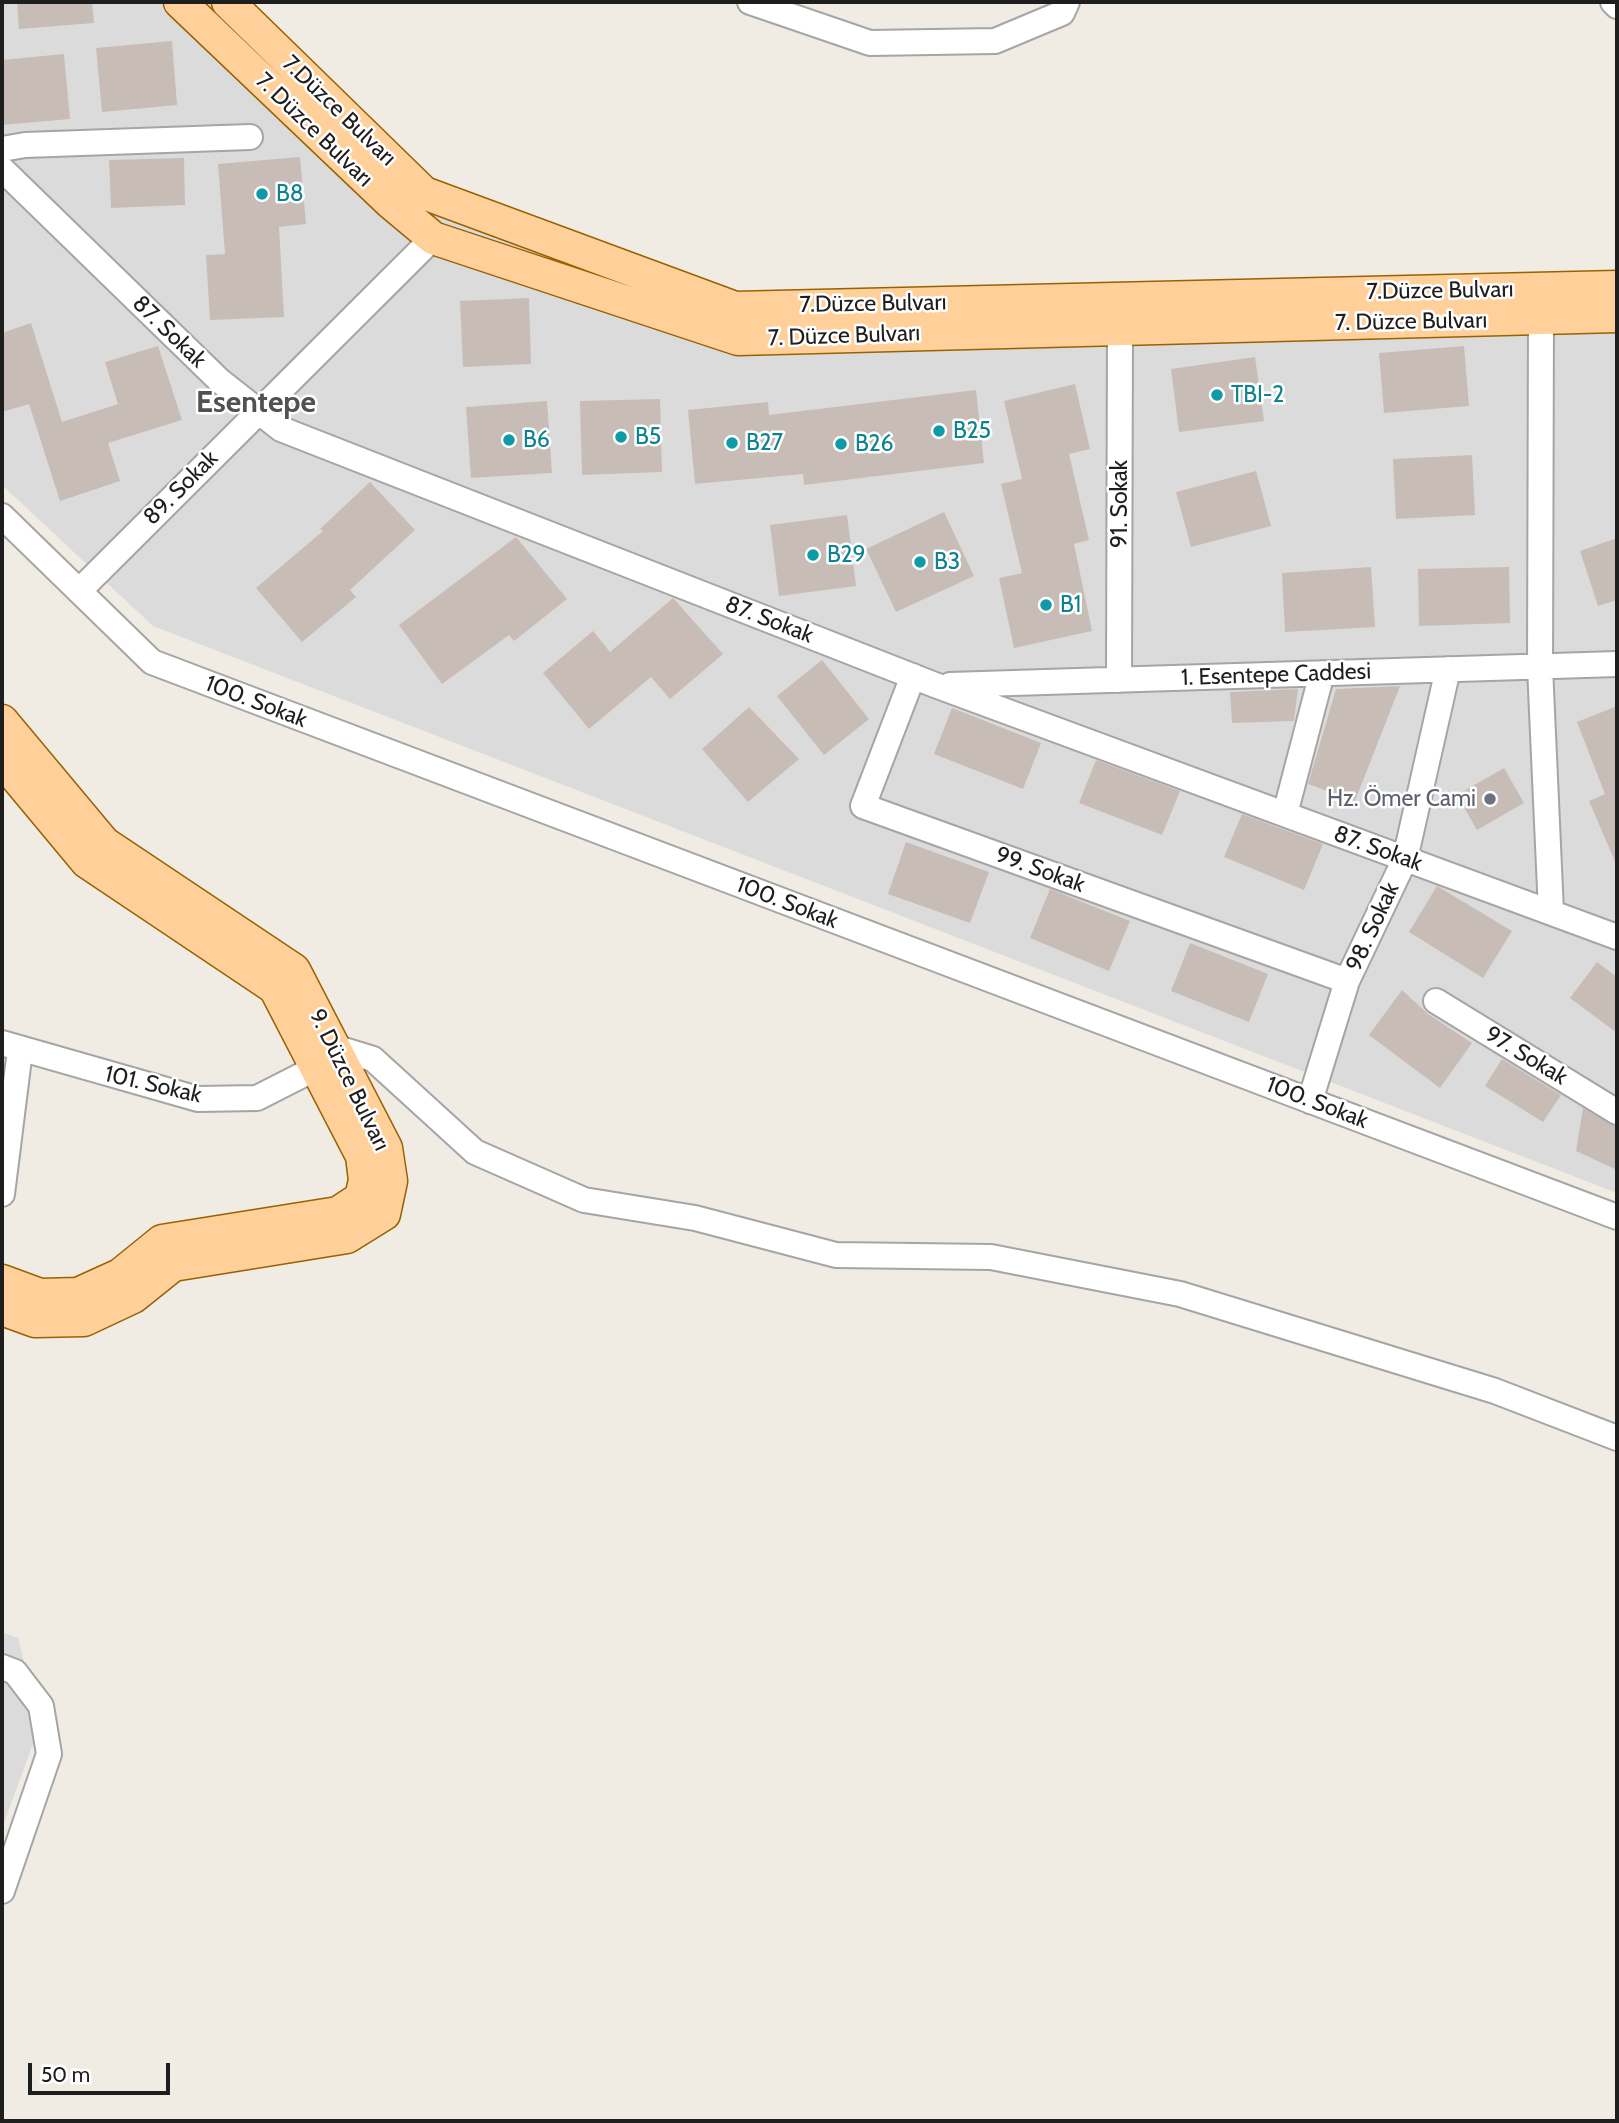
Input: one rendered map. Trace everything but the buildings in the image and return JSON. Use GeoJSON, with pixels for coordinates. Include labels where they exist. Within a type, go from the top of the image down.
{"type":"FeatureCollection","features":[{"type":"Feature","properties":{"kind":"main road","name":"7. Düzce Bulvarı"},"geometry":{"type":"LineString","coordinates":[[180,2],[390,202],[433,238],[738,339],[1617,316]]}},
{"type":"Feature","properties":{"kind":"main road","name":"7.Düzce Bulvarı"},"geometry":{"type":"LineString","coordinates":[[228,2],[424,193],[735,308],[1617,287]]}},
{"type":"Feature","properties":{"kind":"main road","name":"9. Düzce Bulvarı"},"geometry":{"type":"LineString","coordinates":[[2,720],[104,843],[294,970],[362,1156],[365,1180],[362,1198],[338,1213],[162,1241],[120,1275],[78,1294],[40,1295],[2,1282]]}},
{"type":"Feature","properties":{"kind":"main road","name":"9. Düzce Bulvarı"},"geometry":{"type":"LineString","coordinates":[[2,760],[87,862],[275,988],[386,1148],[391,1181],[384,1214],[347,1237],[173,1265],[134,1297],[84,1320],[35,1321],[2,1309]]}},
{"type":"Feature","properties":{"kind":"street"},"geometry":{"type":"LineString","coordinates":[[750,2],[870,43],[995,41],[1062,13],[1067,2]]}},
{"type":"Feature","properties":{"kind":"street"},"geometry":{"type":"LineString","coordinates":[[1613,2],[1617,6]]}},
{"type":"Feature","properties":{"kind":"street"},"geometry":{"type":"LineString","coordinates":[[2,149],[25,145],[250,137]]}},
{"type":"Feature","properties":{"kind":"street","name":"87. Sokak"},"geometry":{"type":"LineString","coordinates":[[2,169],[220,381],[281,429],[924,681],[1617,937]]}},
{"type":"Feature","properties":{"kind":"street","name":"89. Sokak"},"geometry":{"type":"LineString","coordinates":[[79,591],[433,238]]}},
{"type":"Feature","properties":{"kind":"street"},"geometry":{"type":"LineString","coordinates":[[1541,318],[1540,667],[1551,912]]}},
{"type":"Feature","properties":{"kind":"street","name":"91. Sokak"},"geometry":{"type":"LineString","coordinates":[[1119,680],[1120,329]]}},
{"type":"Feature","properties":{"kind":"street","name":"100. Sokak"},"geometry":{"type":"LineString","coordinates":[[2,516],[152,662],[1617,1217]]}},
{"type":"Feature","properties":{"kind":"street","name":"1. Esentepe Caddesi"},"geometry":{"type":"LineString","coordinates":[[924,681],[1119,680],[1617,664]]}},
{"type":"Feature","properties":{"kind":"street","name":"98. Sokak"},"geometry":{"type":"LineString","coordinates":[[1310,1101],[1348,981],[1405,859],[1448,669]]}},
{"type":"Feature","properties":{"kind":"street"},"geometry":{"type":"LineString","coordinates":[[1285,814],[1322,673]]}},
{"type":"Feature","properties":{"kind":"street","name":"99. Sokak"},"geometry":{"type":"LineString","coordinates":[[924,681],[863,806],[1348,981]]}},
{"type":"Feature","properties":{"kind":"street","name":"97. Sokak"},"geometry":{"type":"LineString","coordinates":[[1436,1001],[1617,1112]]}},
{"type":"Feature","properties":{"kind":"street"},"geometry":{"type":"LineString","coordinates":[[2,1194],[11,1047]]}},
{"type":"Feature","properties":{"kind":"street","name":"101. Sokak"},"geometry":{"type":"LineString","coordinates":[[11,1047],[198,1099],[257,1098],[325,1057]]}},
{"type":"Feature","properties":{"kind":"street"},"geometry":{"type":"LineString","coordinates":[[325,1057],[373,1059],[475,1152],[584,1200],[695,1218],[836,1255],[991,1257],[1180,1293],[1494,1391],[1617,1438]]}},
{"type":"Feature","properties":{"kind":"street"},"geometry":{"type":"LineString","coordinates":[[2,1667],[15,1672],[41,1706],[49,1754],[2,1891]]}},
{"type":"Feature","properties":{"kind":"shaded area"},"geometry":{"type":"Polygon","coordinates":[[[2,2],[244,2],[437,183],[706,321],[1617,294],[1617,1193],[153,626],[2,485],[2,2]]]}},
{"type":"Feature","properties":{"kind":"shaded area"},"geometry":{"type":"Polygon","coordinates":[[[2,1632],[18,1638],[40,1725],[2,1828],[2,1632]]]}},
{"type":"Feature","properties":{"kind":"place","name":"B8"},"geometry":{"type":"Point","coordinates":[262,194]}},
{"type":"Feature","properties":{"kind":"place","name":"TBI-2"},"geometry":{"type":"Point","coordinates":[1217,395]}},
{"type":"Feature","properties":{"kind":"place","name":"B25"},"geometry":{"type":"Point","coordinates":[939,431]}},
{"type":"Feature","properties":{"kind":"place","name":"B5"},"geometry":{"type":"Point","coordinates":[621,437]}},
{"type":"Feature","properties":{"kind":"place","name":"B6"},"geometry":{"type":"Point","coordinates":[509,440]}},
{"type":"Feature","properties":{"kind":"place","name":"B27"},"geometry":{"type":"Point","coordinates":[732,443]}},
{"type":"Feature","properties":{"kind":"place","name":"B26"},"geometry":{"type":"Point","coordinates":[841,444]}},
{"type":"Feature","properties":{"kind":"place","name":"B29"},"geometry":{"type":"Point","coordinates":[813,555]}},
{"type":"Feature","properties":{"kind":"place","name":"B3"},"geometry":{"type":"Point","coordinates":[920,562]}},
{"type":"Feature","properties":{"kind":"place","name":"B1"},"geometry":{"type":"Point","coordinates":[1046,605]}},
{"type":"Feature","properties":{"kind":"place","name":"Hz. Ömer Cami"},"geometry":{"type":"Point","coordinates":[1490,799]}},
{"type":"Feature","properties":{"kind":"district","name":"Esentepe"},"geometry":{"type":"Point","coordinates":[256,403]}}]}
